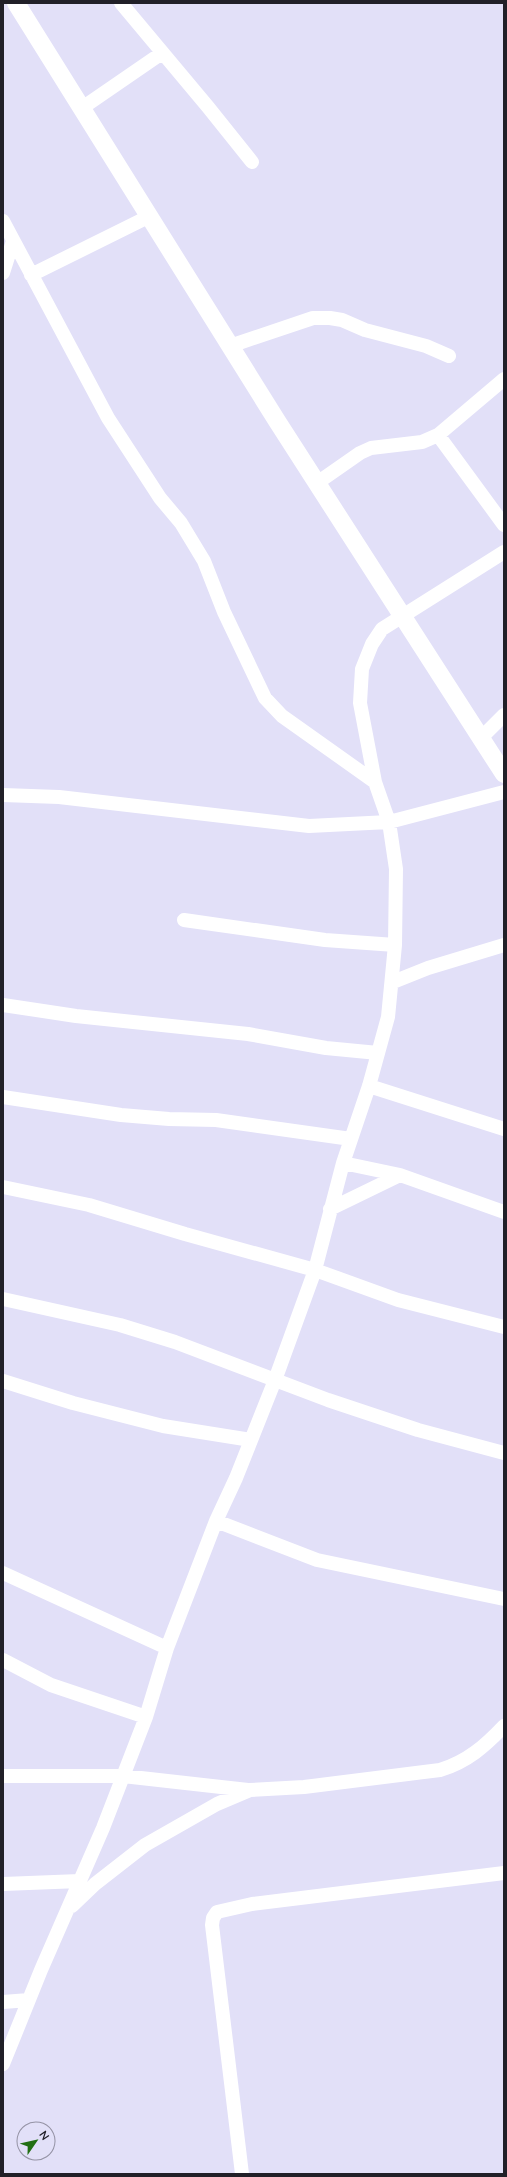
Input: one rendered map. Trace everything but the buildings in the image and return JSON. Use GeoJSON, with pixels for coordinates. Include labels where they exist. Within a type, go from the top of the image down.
{"type":"FeatureCollection","features":[{"type":"Feature","properties":{"kind":"street"},"geometry":{"type":"LineString","coordinates":[[16,3],[148,217],[317,483],[482,737],[504,774]]}},
{"type":"Feature","properties":{"kind":"street"},"geometry":{"type":"LineString","coordinates":[[121,3],[252,162]]}},
{"type":"Feature","properties":{"kind":"street"},"geometry":{"type":"LineString","coordinates":[[82,108],[134,70],[162,53]]}},
{"type":"Feature","properties":{"kind":"street"},"geometry":{"type":"LineString","coordinates":[[31,275],[148,217]]}},
{"type":"Feature","properties":{"kind":"street"},"geometry":{"type":"LineString","coordinates":[[3,221],[108,418],[160,498],[181,523],[204,561],[224,612],[265,698],[282,716],[375,782]]}},
{"type":"Feature","properties":{"kind":"street"},"geometry":{"type":"LineString","coordinates":[[3,273],[13,241]]}},
{"type":"Feature","properties":{"kind":"street"},"geometry":{"type":"LineString","coordinates":[[230,346],[313,318],[330,318],[342,320],[365,330],[426,346],[449,356]]}},
{"type":"Feature","properties":{"kind":"street"},"geometry":{"type":"LineString","coordinates":[[317,483],[360,453],[371,448],[422,442],[438,435],[504,379]]}},
{"type":"Feature","properties":{"kind":"street"},"geometry":{"type":"LineString","coordinates":[[438,435],[504,525]]}},
{"type":"Feature","properties":{"kind":"street"},"geometry":{"type":"LineString","coordinates":[[3,2064],[123,1776],[146,1717],[167,1648],[216,1522],[275,1380],[315,1270],[330,1209],[369,1086],[388,1017],[393,982],[395,945],[396,869],[389,822],[375,782],[360,703],[362,670],[372,644],[382,628],[402,614],[466,577],[504,552]]}},
{"type":"Feature","properties":{"kind":"street"},"geometry":{"type":"LineString","coordinates":[[482,737],[504,715]]}},
{"type":"Feature","properties":{"kind":"street"},"geometry":{"type":"LineString","coordinates":[[3,795],[59,797],[309,826],[389,822],[504,792]]}},
{"type":"Feature","properties":{"kind":"street"},"geometry":{"type":"LineString","coordinates":[[184,920],[325,940],[395,945]]}},
{"type":"Feature","properties":{"kind":"street"},"geometry":{"type":"LineString","coordinates":[[393,982],[428,968],[504,946]]}},
{"type":"Feature","properties":{"kind":"street"},"geometry":{"type":"LineString","coordinates":[[3,1005],[76,1016],[248,1034],[326,1048],[378,1052]]}},
{"type":"Feature","properties":{"kind":"street"},"geometry":{"type":"LineString","coordinates":[[369,1086],[504,1130]]}},
{"type":"Feature","properties":{"kind":"street"},"geometry":{"type":"LineString","coordinates":[[3,1096],[121,1115],[169,1119],[216,1120],[351,1139]]}},
{"type":"Feature","properties":{"kind":"street"},"geometry":{"type":"LineString","coordinates":[[344,1163],[400,1175],[504,1212]]}},
{"type":"Feature","properties":{"kind":"street"},"geometry":{"type":"LineString","coordinates":[[330,1209],[400,1175]]}},
{"type":"Feature","properties":{"kind":"street"},"geometry":{"type":"LineString","coordinates":[[3,1187],[89,1205],[185,1234],[315,1270],[398,1300],[504,1327]]}},
{"type":"Feature","properties":{"kind":"street"},"geometry":{"type":"LineString","coordinates":[[3,1299],[20,1304],[77,1314],[120,1324],[175,1342],[275,1380],[418,1430],[504,1453]]}},
{"type":"Feature","properties":{"kind":"street"},"geometry":{"type":"LineString","coordinates":[[3,1381],[74,1403],[162,1426],[251,1440]]}},
{"type":"Feature","properties":{"kind":"street"},"geometry":{"type":"LineString","coordinates":[[216,1522],[317,1560],[504,1600]]}},
{"type":"Feature","properties":{"kind":"street"},"geometry":{"type":"LineString","coordinates":[[3,1573],[167,1648]]}},
{"type":"Feature","properties":{"kind":"street"},"geometry":{"type":"LineString","coordinates":[[3,1660],[51,1685],[146,1717]]}},
{"type":"Feature","properties":{"kind":"street"},"geometry":{"type":"LineString","coordinates":[[3,1776],[123,1776],[250,1790],[304,1787],[440,1770],[456,1765],[482,1749],[504,1726]]}},
{"type":"Feature","properties":{"kind":"street"},"geometry":{"type":"LineString","coordinates":[[68,1910],[95,1884],[145,1845],[217,1804],[250,1790]]}},
{"type":"Feature","properties":{"kind":"street"},"geometry":{"type":"LineString","coordinates":[[242,2174],[212,1925],[213,1918],[217,1912],[252,1904],[504,1873]]}},
{"type":"Feature","properties":{"kind":"street"},"geometry":{"type":"LineString","coordinates":[[3,1884],[80,1882]]}},
{"type":"Feature","properties":{"kind":"street"},"geometry":{"type":"LineString","coordinates":[[3,2002],[29,2000]]}}]}
